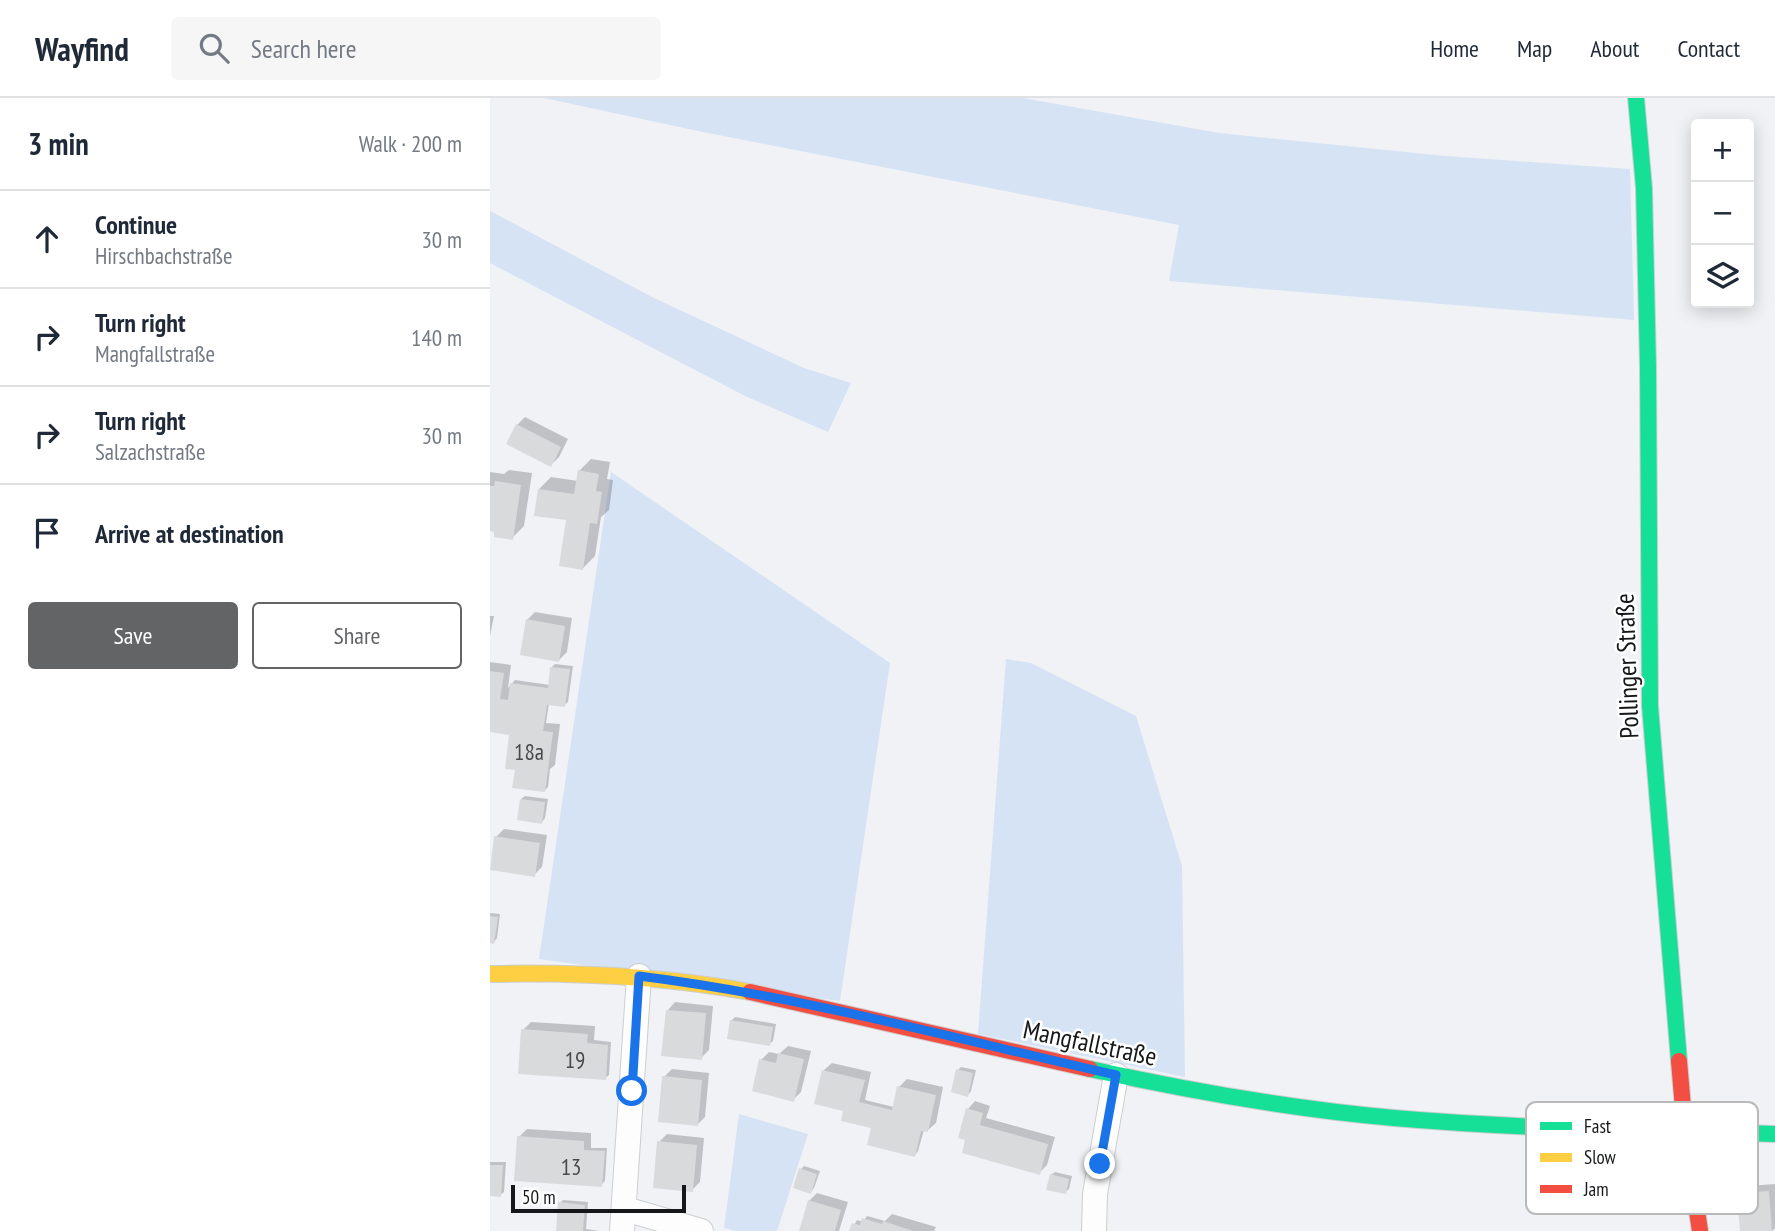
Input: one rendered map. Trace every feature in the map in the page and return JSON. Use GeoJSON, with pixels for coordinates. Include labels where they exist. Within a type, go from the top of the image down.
{"type":"FeatureCollection","features":[{"type":"Feature","properties":{"kind":"street","name":"Pollinger Straße"},"geometry":{"type":"LineString","coordinates":[[1636,98],[1644,188],[1646,270],[1650,706],[1683,1102]]}},
{"type":"Feature","properties":{"kind":"street","name":"Mangfallstraße"},"geometry":{"type":"LineString","coordinates":[[490,974],[639,976],[746,991],[1116,1075],[1266,1103],[1347,1114],[1467,1125],[1526,1127]]}},
{"type":"Feature","properties":{"kind":"street"},"geometry":{"type":"LineString","coordinates":[[639,976],[624,1220],[701,1231]]}},
{"type":"Feature","properties":{"kind":"street"},"geometry":{"type":"LineString","coordinates":[[1094,1231],[1095,1194],[1116,1075]]}},
{"type":"Feature","properties":{"kind":"shaded area"},"geometry":{"type":"Polygon","coordinates":[[[544,98],[1023,98],[1219,133],[1445,156],[1630,169],[1634,320],[1169,281],[1179,225],[698,131],[544,98]]]}},
{"type":"Feature","properties":{"kind":"shaded area"},"geometry":{"type":"Polygon","coordinates":[[[490,211],[654,298],[804,368],[851,383],[828,432],[745,396],[490,263],[490,211]]]}},
{"type":"Feature","properties":{"kind":"shaded area"},"geometry":{"type":"Polygon","coordinates":[[[611,472],[890,663],[840,1001],[539,959],[611,472]]]}},
{"type":"Feature","properties":{"kind":"shaded area"},"geometry":{"type":"Polygon","coordinates":[[[1006,659],[1031,663],[1136,716],[1182,866],[1185,1077],[978,1034],[1006,659]]]}},
{"type":"Feature","properties":{"kind":"shaded area"},"geometry":{"type":"Polygon","coordinates":[[[739,1114],[808,1134],[777,1231],[735,1231],[724,1228],[739,1114]]]}},
{"type":"Feature","properties":{"kind":"building"},"geometry":{"type":"Polygon","coordinates":[[[516,424],[561,447],[551,467],[506,444],[516,424]]]}},
{"type":"Feature","properties":{"kind":"building"},"geometry":{"type":"Polygon","coordinates":[[[578,470],[599,474],[596,491],[602,492],[597,524],[590,523],[583,570],[559,566],[566,520],[534,516],[538,489],[574,494],[578,470]]]}},
{"type":"Feature","properties":{"kind":"building"},"geometry":{"type":"Polygon","coordinates":[[[495,481],[521,485],[513,540],[494,537],[494,532],[490,531],[490,486],[494,486],[495,481]]]}},
{"type":"Feature","properties":{"kind":"building"},"geometry":{"type":"Polygon","coordinates":[[[526,619],[565,626],[559,662],[520,655],[526,619]]]}},
{"type":"Feature","properties":{"kind":"building"},"geometry":{"type":"Polygon","coordinates":[[[550,667],[570,669],[565,707],[547,705],[543,731],[553,732],[545,792],[512,788],[515,770],[505,769],[509,735],[490,732],[490,671],[504,673],[500,699],[508,700],[510,683],[548,688],[550,667]]]}},
{"type":"Feature","properties":{"kind":"building"},"geometry":{"type":"Polygon","coordinates":[[[520,799],[545,802],[542,824],[517,820],[520,799]]]}},
{"type":"Feature","properties":{"kind":"building"},"geometry":{"type":"Polygon","coordinates":[[[494,836],[540,843],[535,877],[490,870],[494,836]]]}},
{"type":"Feature","properties":{"kind":"building"},"geometry":{"type":"Polygon","coordinates":[[[490,916],[498,917],[494,944],[490,943],[490,916]]]}},
{"type":"Feature","properties":{"kind":"building"},"geometry":{"type":"Polygon","coordinates":[[[666,1010],[706,1013],[702,1060],[661,1056],[666,1010]]]}},
{"type":"Feature","properties":{"kind":"building"},"geometry":{"type":"Polygon","coordinates":[[[730,1020],[773,1027],[770,1046],[727,1039],[730,1020]]]}},
{"type":"Feature","properties":{"kind":"building"},"geometry":{"type":"Polygon","coordinates":[[[521,1029],[588,1034],[587,1043],[608,1045],[606,1080],[518,1074],[521,1029]]]}},
{"type":"Feature","properties":{"kind":"building"},"geometry":{"type":"Polygon","coordinates":[[[778,1053],[804,1059],[794,1102],[752,1091],[759,1059],[776,1063],[778,1053]]]}},
{"type":"Feature","properties":{"kind":"building"},"geometry":{"type":"Polygon","coordinates":[[[956,1069],[973,1073],[968,1097],[951,1092],[956,1069]]]}},
{"type":"Feature","properties":{"kind":"building"},"geometry":{"type":"Polygon","coordinates":[[[822,1070],[865,1080],[859,1102],[892,1110],[897,1086],[936,1095],[928,1132],[921,1131],[915,1157],[867,1145],[871,1128],[841,1121],[843,1111],[814,1104],[822,1070]]]}},
{"type":"Feature","properties":{"kind":"building"},"geometry":{"type":"Polygon","coordinates":[[[662,1076],[702,1080],[698,1126],[658,1122],[662,1076]]]}},
{"type":"Feature","properties":{"kind":"building"},"geometry":{"type":"Polygon","coordinates":[[[966,1108],[983,1113],[980,1125],[1048,1144],[1040,1175],[962,1153],[965,1140],[958,1138],[966,1108]]]}},
{"type":"Feature","properties":{"kind":"building"},"geometry":{"type":"Polygon","coordinates":[[[517,1136],[584,1141],[584,1150],[605,1151],[602,1187],[514,1181],[517,1136]]]}},
{"type":"Feature","properties":{"kind":"building"},"geometry":{"type":"Polygon","coordinates":[[[657,1141],[697,1145],[693,1192],[653,1188],[657,1141]]]}},
{"type":"Feature","properties":{"kind":"building"},"geometry":{"type":"Polygon","coordinates":[[[490,1165],[503,1165],[501,1197],[490,1196],[490,1165]]]}},
{"type":"Feature","properties":{"kind":"building"},"geometry":{"type":"Polygon","coordinates":[[[799,1168],[817,1174],[811,1194],[793,1188],[799,1168]]]}},
{"type":"Feature","properties":{"kind":"building"},"geometry":{"type":"Polygon","coordinates":[[[1050,1174],[1069,1179],[1066,1194],[1046,1190],[1050,1174]]]}},
{"type":"Feature","properties":{"kind":"building"},"geometry":{"type":"Polygon","coordinates":[[[1769,1191],[1772,1231],[1740,1231],[1739,1214],[1758,1214],[1758,1192],[1769,1191]]]}},
{"type":"Feature","properties":{"kind":"building"},"geometry":{"type":"Polygon","coordinates":[[[808,1200],[841,1210],[835,1231],[799,1231],[808,1200]]]}},
{"type":"Feature","properties":{"kind":"building"},"geometry":{"type":"Polygon","coordinates":[[[558,1202],[585,1205],[583,1231],[556,1231],[558,1202]]]}},
{"type":"Feature","properties":{"kind":"building"},"geometry":{"type":"Polygon","coordinates":[[[862,1218],[882,1224],[883,1221],[913,1231],[849,1231],[852,1223],[860,1225],[862,1218]]]}},
{"type":"Feature","properties":{"kind":"traffic: fast"},"geometry":{"type":"LineString","coordinates":[[1636,98],[1644,188],[1650,706],[1679,1061]]}},
{"type":"Feature","properties":{"kind":"traffic: fast"},"geometry":{"type":"LineString","coordinates":[[1090,1069],[1165,1085],[1317,1110],[1441,1122],[1526,1126]]}},
{"type":"Feature","properties":{"kind":"traffic: fast"},"geometry":{"type":"LineString","coordinates":[[1758,1134],[1775,1134]]}},
{"type":"Feature","properties":{"kind":"traffic: slow"},"geometry":{"type":"LineString","coordinates":[[490,974],[620,976],[750,992]]}},
{"type":"Feature","properties":{"kind":"traffic: jam"},"geometry":{"type":"LineString","coordinates":[[750,992],[1090,1069]]}},
{"type":"Feature","properties":{"kind":"traffic: jam"},"geometry":{"type":"LineString","coordinates":[[1679,1061],[1683,1102]]}},
{"type":"Feature","properties":{"kind":"traffic: jam"},"geometry":{"type":"LineString","coordinates":[[1697,1214],[1700,1231]]}},
{"type":"Feature","properties":{"kind":"route"},"geometry":{"type":"LineString","coordinates":[[632,1091],[639,976],[695,983],[839,1010],[1116,1075],[1100,1164]]}}]}
